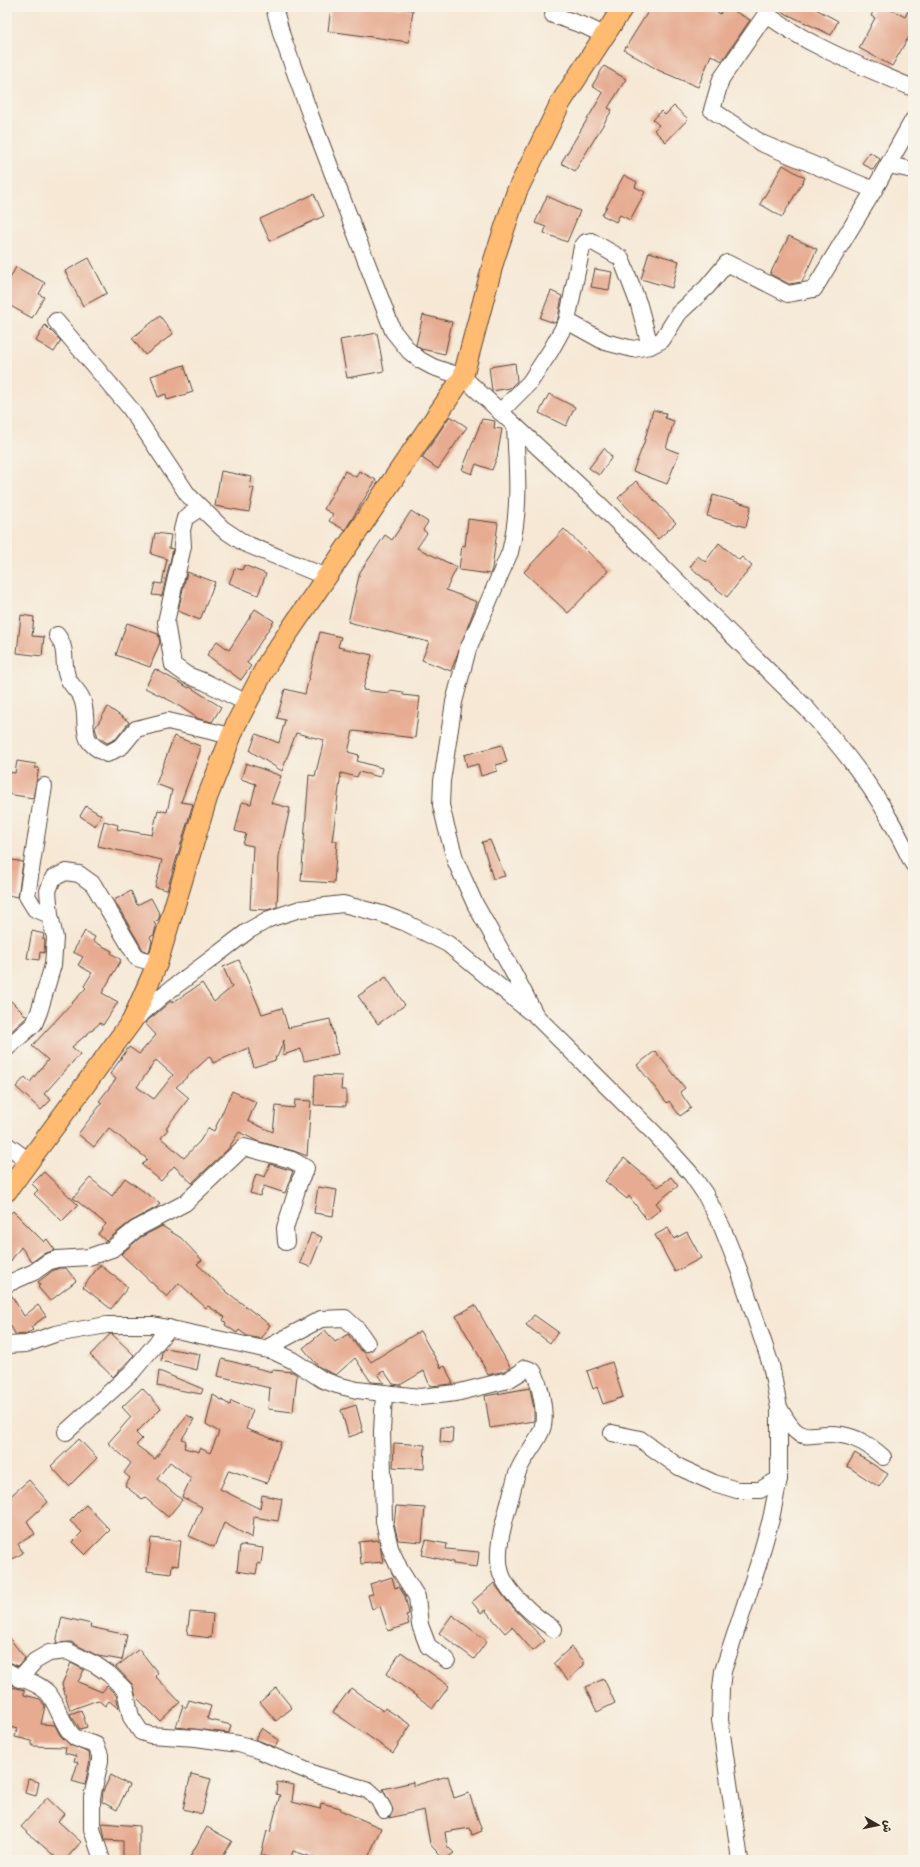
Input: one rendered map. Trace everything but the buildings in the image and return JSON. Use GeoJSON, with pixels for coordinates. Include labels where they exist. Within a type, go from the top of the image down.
{"type":"FeatureCollection","features":[{"type":"Feature","properties":{"kind":"main road"},"geometry":{"type":"LineString","coordinates":[[7,1191],[132,1021],[157,964],[207,798],[231,736],[270,661],[463,377],[494,260],[517,191],[560,102],[623,7]]}},
{"type":"Feature","properties":{"kind":"street"},"geometry":{"type":"LineString","coordinates":[[274,7],[282,36],[311,117],[393,331],[409,352],[420,360],[433,367],[463,377],[598,503],[807,709],[833,737],[861,775],[888,817],[913,864]]}},
{"type":"Feature","properties":{"kind":"street"},"geometry":{"type":"LineString","coordinates":[[874,190],[761,143],[712,110],[721,79],[768,10],[786,29],[848,60],[913,88]]}},
{"type":"Feature","properties":{"kind":"street"},"geometry":{"type":"LineString","coordinates":[[554,15],[585,26],[604,35]]}},
{"type":"Feature","properties":{"kind":"street"},"geometry":{"type":"LineString","coordinates":[[567,321],[605,342],[633,349],[650,346],[662,340],[679,313],[707,287],[727,263],[788,294],[814,289],[874,190],[913,120]]}},
{"type":"Feature","properties":{"kind":"street"},"geometry":{"type":"LineString","coordinates":[[888,165],[913,170]]}},
{"type":"Feature","properties":{"kind":"street"},"geometry":{"type":"LineString","coordinates":[[500,412],[530,382],[551,350],[567,321],[582,247],[586,242],[591,241],[621,258],[639,305],[650,346]]}},
{"type":"Feature","properties":{"kind":"street"},"geometry":{"type":"LineString","coordinates":[[56,321],[130,408],[172,473],[200,508],[230,536],[326,577]]}},
{"type":"Feature","properties":{"kind":"street"},"geometry":{"type":"LineString","coordinates":[[514,426],[518,511],[514,536],[510,552],[468,649],[454,702],[442,781],[441,804],[456,862],[475,904],[536,1016]]}},
{"type":"Feature","properties":{"kind":"street"},"geometry":{"type":"LineString","coordinates":[[200,508],[185,518],[182,530],[184,546],[166,622],[173,665],[187,675],[205,682],[247,703]]}},
{"type":"Feature","properties":{"kind":"street"},"geometry":{"type":"LineString","coordinates":[[56,635],[63,643],[66,676],[83,702],[85,728],[89,742],[96,749],[107,754],[122,746],[136,729],[168,721],[231,736]]}},
{"type":"Feature","properties":{"kind":"street"},"geometry":{"type":"LineString","coordinates":[[44,786],[27,896],[35,909],[50,915]]}},
{"type":"Feature","properties":{"kind":"street"},"geometry":{"type":"LineString","coordinates":[[7,1048],[34,1024],[53,965],[55,938],[50,915],[48,891],[53,878],[66,872],[79,874],[93,884],[101,894],[137,958],[157,964]]}},
{"type":"Feature","properties":{"kind":"street"},"geometry":{"type":"LineString","coordinates":[[132,1021],[163,995],[248,931],[269,919],[300,909],[343,904],[382,914],[406,923],[448,944],[536,1016],[655,1134],[692,1175],[705,1194],[722,1227],[739,1270],[771,1365],[779,1408],[779,1479],[771,1519],[758,1565],[723,1672],[721,1689],[720,1720],[740,1860]]}},
{"type":"Feature","properties":{"kind":"street"},"geometry":{"type":"LineString","coordinates":[[7,1145],[29,1161]]}},
{"type":"Feature","properties":{"kind":"street"},"geometry":{"type":"LineString","coordinates":[[7,1284],[34,1272],[48,1262],[57,1259],[89,1257],[112,1249],[136,1229],[185,1203],[244,1148],[292,1160],[306,1168],[300,1180],[285,1228],[286,1242]]}},
{"type":"Feature","properties":{"kind":"street"},"geometry":{"type":"LineString","coordinates":[[264,1349],[321,1319],[345,1318],[358,1330],[367,1342]]}},
{"type":"Feature","properties":{"kind":"street"},"geometry":{"type":"LineString","coordinates":[[7,1345],[26,1344],[55,1334],[107,1325],[153,1325],[264,1349],[292,1360],[322,1380],[357,1390],[420,1397],[438,1396],[508,1380],[525,1368],[533,1370],[539,1382],[544,1419],[542,1430],[519,1469],[503,1526],[499,1549],[500,1570],[509,1588],[524,1605],[538,1619],[554,1629]]}},
{"type":"Feature","properties":{"kind":"street"},"geometry":{"type":"LineString","coordinates":[[66,1432],[132,1372],[169,1328]]}},
{"type":"Feature","properties":{"kind":"street"},"geometry":{"type":"LineString","coordinates":[[384,1393],[382,1432],[384,1521],[390,1548],[400,1570],[417,1598],[420,1625],[428,1646],[447,1660]]}},
{"type":"Feature","properties":{"kind":"street"},"geometry":{"type":"LineString","coordinates":[[779,1408],[791,1428],[799,1434],[815,1436],[826,1434],[841,1435],[854,1438],[867,1444],[883,1457]]}},
{"type":"Feature","properties":{"kind":"street"},"geometry":{"type":"LineString","coordinates":[[612,1433],[640,1439],[680,1467],[714,1483],[738,1490],[760,1490],[779,1479]]}},
{"type":"Feature","properties":{"kind":"street"},"geometry":{"type":"LineString","coordinates":[[13,1675],[49,1653],[67,1651],[96,1665],[109,1674],[125,1690],[131,1717],[141,1732],[150,1735],[196,1738],[239,1744],[258,1750],[317,1776],[368,1790],[378,1799],[384,1810]]}},
{"type":"Feature","properties":{"kind":"street"},"geometry":{"type":"LineString","coordinates":[[13,1675],[35,1684],[48,1693],[60,1711],[66,1728],[74,1737],[96,1745],[100,1755],[100,1761],[92,1797],[92,1829],[102,1860]]}}]}
